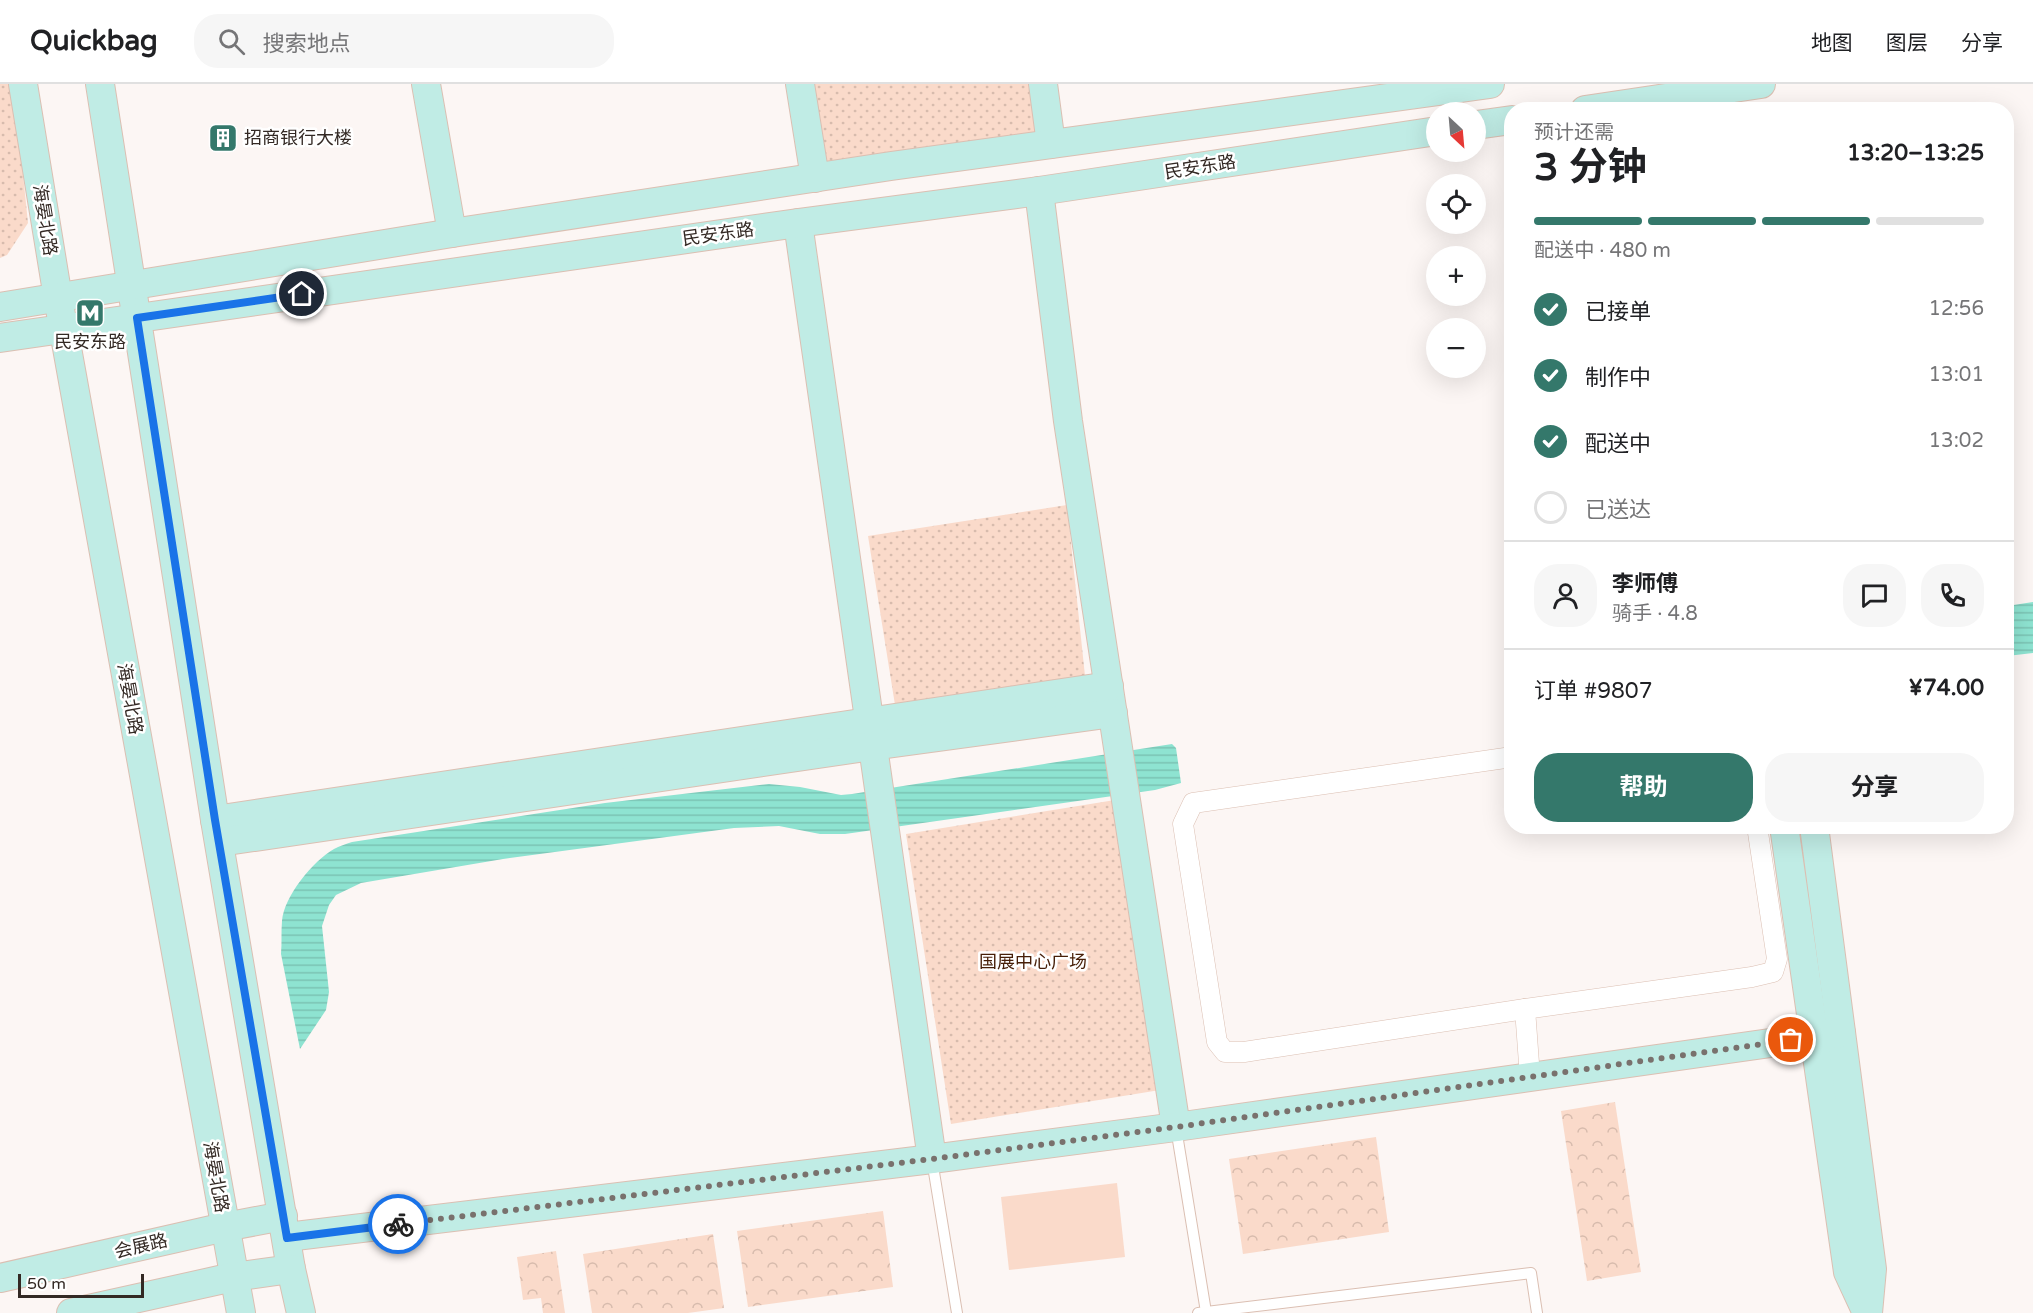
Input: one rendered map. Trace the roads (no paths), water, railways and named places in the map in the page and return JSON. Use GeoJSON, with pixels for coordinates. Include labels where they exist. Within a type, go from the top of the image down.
{"type":"FeatureCollection","features":[{"type":"Feature","properties":{"kind":"street","name":"海晏北路"},"geometry":{"type":"LineString","coordinates":[[23,84],[57,298],[241,1313]]}},
{"type":"Feature","properties":{"kind":"street"},"geometry":{"type":"LineString","coordinates":[[100,84],[218,831],[291,1269],[301,1313]]}},
{"type":"Feature","properties":{"kind":"street"},"geometry":{"type":"LineString","coordinates":[[426,84],[452,232]]}},
{"type":"Feature","properties":{"kind":"street"},"geometry":{"type":"LineString","coordinates":[[800,84],[815,178]]}},
{"type":"Feature","properties":{"kind":"street"},"geometry":{"type":"LineString","coordinates":[[1042,84],[1051,144]]}},
{"type":"Feature","properties":{"kind":"street"},"geometry":{"type":"LineString","coordinates":[[0,307],[452,232],[1051,144],[1392,91],[1490,84]]}},
{"type":"Feature","properties":{"kind":"street"},"geometry":{"type":"LineString","coordinates":[[1639,102],[1680,96],[1720,95],[1761,84]]}},
{"type":"Feature","properties":{"kind":"street"},"geometry":{"type":"LineString","coordinates":[[1486,124],[1504,121]]}},
{"type":"Feature","properties":{"kind":"street","name":"民安东路"},"geometry":{"type":"LineString","coordinates":[[0,338],[798,223],[1039,191],[1426,133]]}},
{"type":"Feature","properties":{"kind":"street"},"geometry":{"type":"LineString","coordinates":[[1039,191],[1068,421],[1176,1127]]}},
{"type":"Feature","properties":{"kind":"street"},"geometry":{"type":"LineString","coordinates":[[798,223],[932,1159]]}},
{"type":"Feature","properties":{"kind":"street"},"geometry":{"type":"LineString","coordinates":[[218,831],[1111,700]]}},
{"type":"Feature","properties":{"kind":"street"},"geometry":{"type":"LineString","coordinates":[[1504,758],[1193,803],[1183,824],[1217,1042],[1225,1052],[1244,1052],[1773,972],[1777,959],[1758,834]]}},
{"type":"Feature","properties":{"kind":"street"},"geometry":{"type":"LineString","coordinates":[[1786,834],[1828,1035]]}},
{"type":"Feature","properties":{"kind":"street"},"geometry":{"type":"LineString","coordinates":[[1815,834],[1828,1035],[1848,1272],[1867,1313]]}},
{"type":"Feature","properties":{"kind":"street"},"geometry":{"type":"LineString","coordinates":[[1525,1009],[1530,1077]]}},
{"type":"Feature","properties":{"kind":"street","name":"会展路"},"geometry":{"type":"LineString","coordinates":[[0,1278],[225,1227],[285,1227],[932,1159],[1828,1035]]}},
{"type":"Feature","properties":{"kind":"street"},"geometry":{"type":"LineString","coordinates":[[71,1313],[233,1277],[291,1269]]}},
{"type":"Feature","properties":{"kind":"lane"},"geometry":{"type":"LineString","coordinates":[[1176,1127],[1202,1312],[1531,1273],[1537,1313]]}},
{"type":"Feature","properties":{"kind":"lane"},"geometry":{"type":"LineString","coordinates":[[932,1159],[957,1313]]}},
{"type":"Feature","properties":{"kind":"place","name":"招商银行大楼"},"geometry":{"type":"Point","coordinates":[223,138]}},
{"type":"Feature","properties":{"kind":"place","name":"民安东路"},"geometry":{"type":"Point","coordinates":[90,313]}},
{"type":"Feature","properties":{"kind":"park label","name":"国展中心广场"},"geometry":{"type":"Point","coordinates":[1033,962]}}]}
